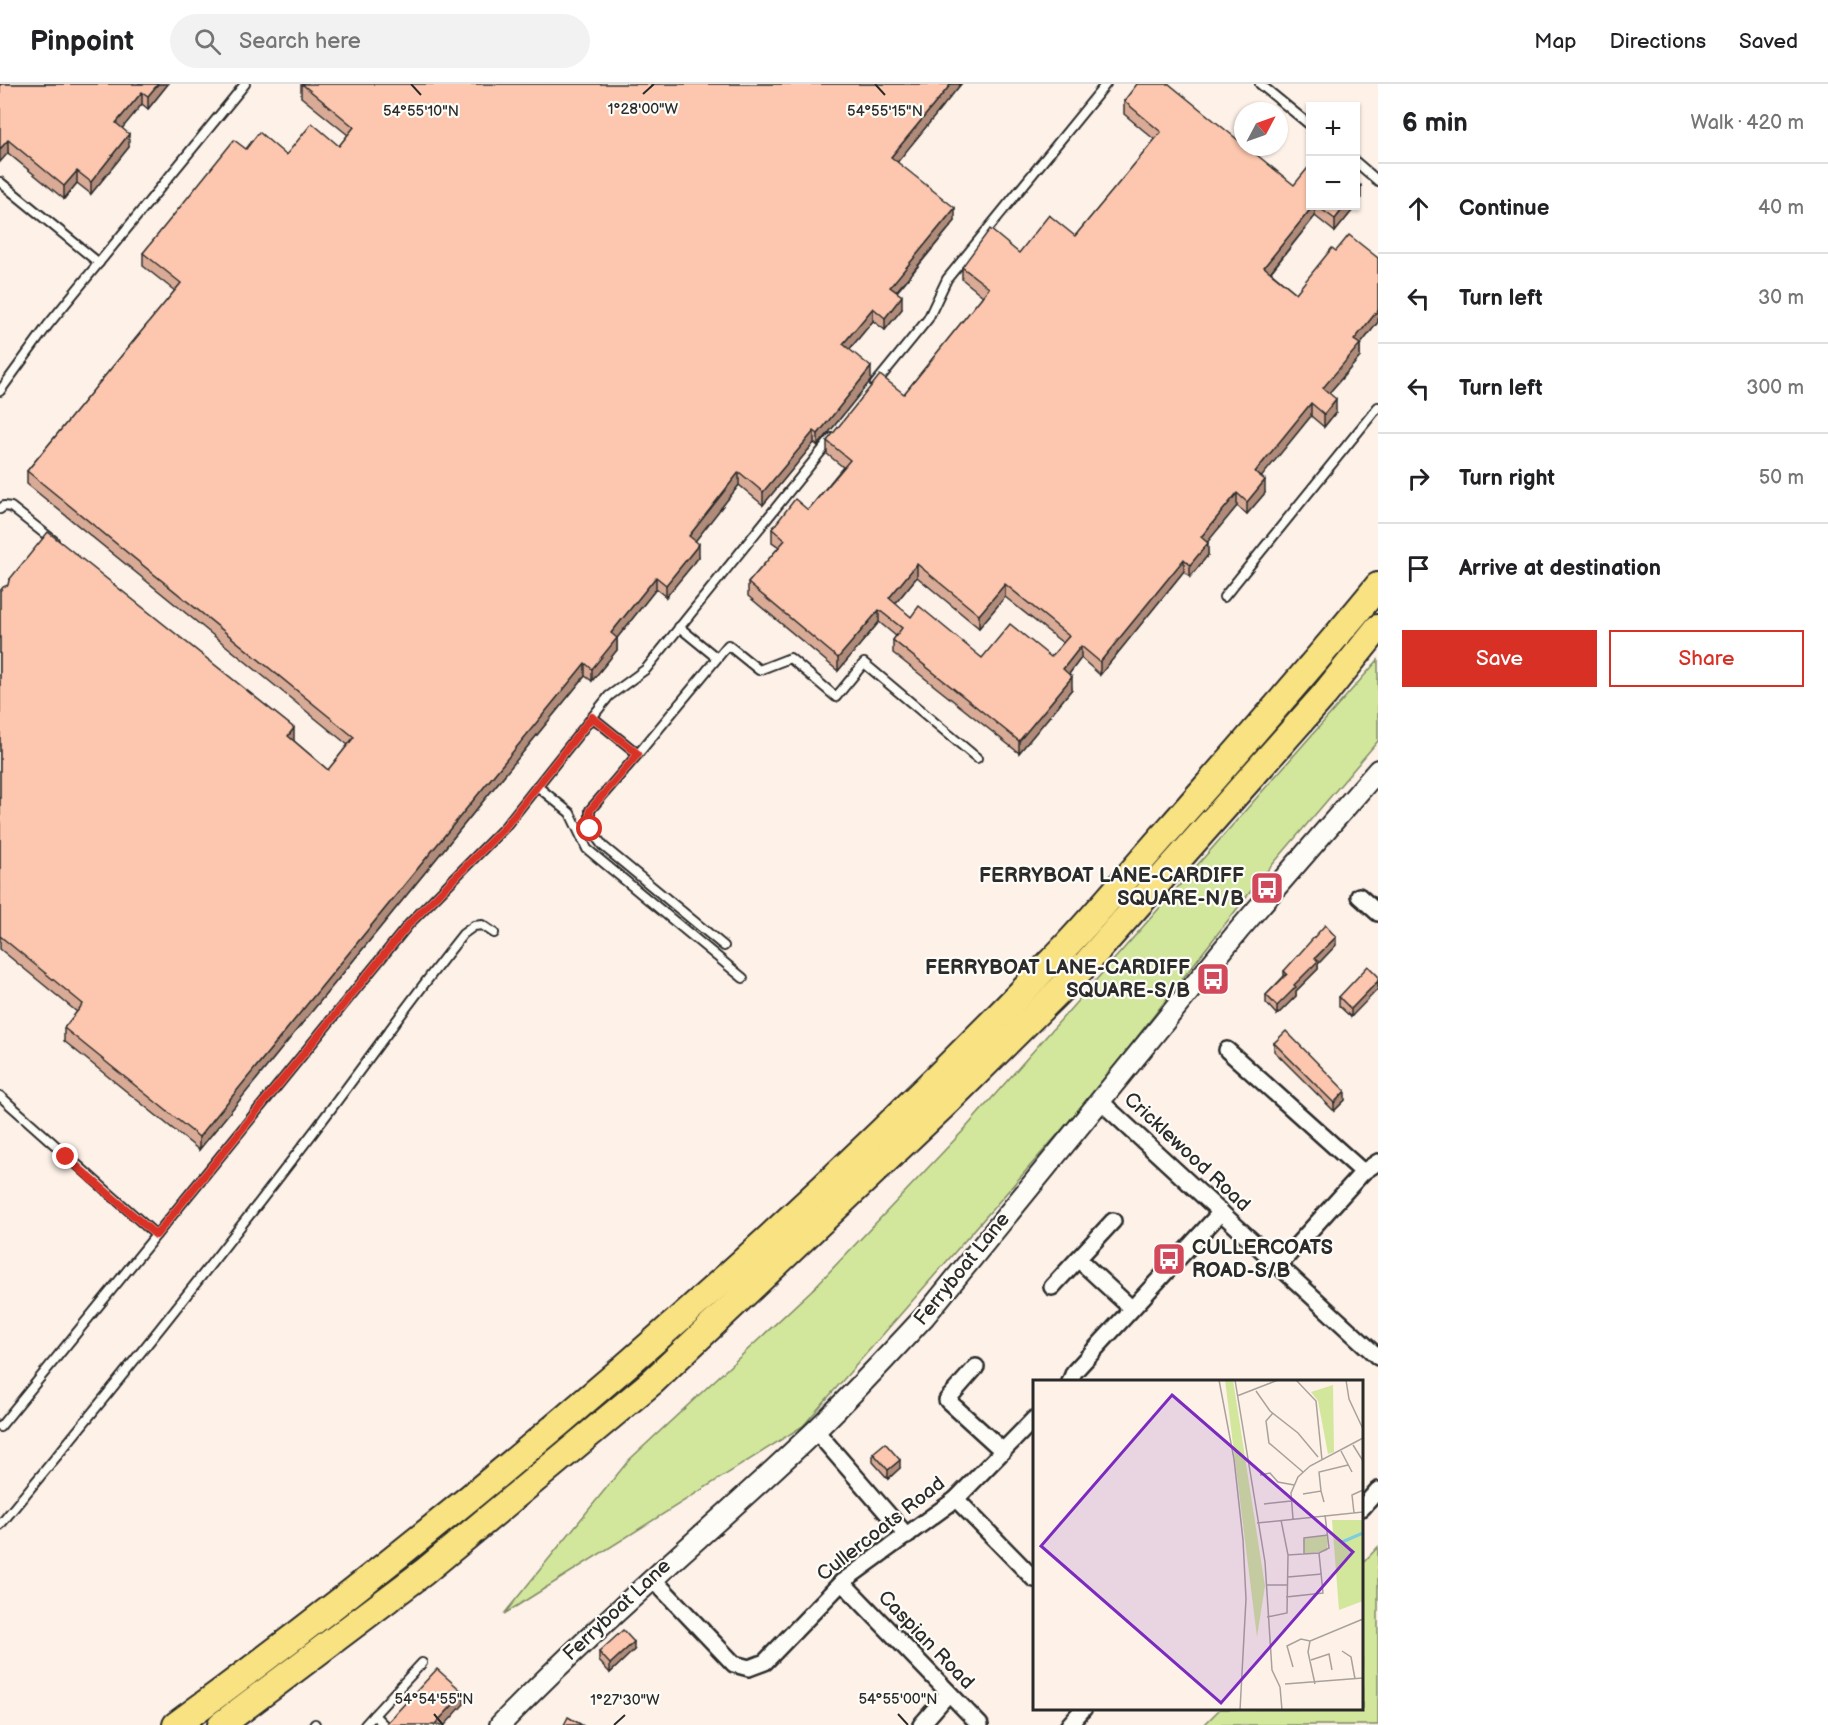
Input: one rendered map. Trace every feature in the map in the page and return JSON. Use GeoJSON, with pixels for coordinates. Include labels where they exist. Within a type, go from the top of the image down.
{"type":"FeatureCollection","features":[{"type":"Feature","properties":{"kind":"highway"},"geometry":{"type":"LineString","coordinates":[[176,1725],[267,1659],[457,1510],[627,1365],[819,1190],[1068,944],[1307,673],[1378,586]]}},
{"type":"Feature","properties":{"kind":"highway"},"geometry":{"type":"LineString","coordinates":[[222,1725],[302,1666],[460,1541],[652,1382],[946,1103],[1082,968],[1324,695],[1378,628]]}},
{"type":"Feature","properties":{"kind":"street","name":"Ferryboat Lane"},"geometry":{"type":"LineString","coordinates":[[500,1725],[572,1651],[815,1430],[925,1316],[1239,930],[1378,770]]}},
{"type":"Feature","properties":{"kind":"street"},"geometry":{"type":"LineString","coordinates":[[1359,896],[1378,913]]}},
{"type":"Feature","properties":{"kind":"street"},"geometry":{"type":"LineString","coordinates":[[1227,1050],[1364,1172]]}},
{"type":"Feature","properties":{"kind":"street","name":"Cricklewood Road"},"geometry":{"type":"LineString","coordinates":[[1099,1100],[1378,1357]]}},
{"type":"Feature","properties":{"kind":"street"},"geometry":{"type":"LineString","coordinates":[[1279,1265],[1364,1172],[1378,1162]]}},
{"type":"Feature","properties":{"kind":"street"},"geometry":{"type":"LineString","coordinates":[[1072,1380],[1074,1371],[1221,1212]]}},
{"type":"Feature","properties":{"kind":"street"},"geometry":{"type":"LineString","coordinates":[[1052,1287],[1113,1221]]}},
{"type":"Feature","properties":{"kind":"street"},"geometry":{"type":"LineString","coordinates":[[1078,1259],[1131,1308]]}},
{"type":"Feature","properties":{"kind":"street"},"geometry":{"type":"LineString","coordinates":[[976,1367],[947,1400],[1003,1451]]}},
{"type":"Feature","properties":{"kind":"street","name":"Cullercoats Road"},"geometry":{"type":"LineString","coordinates":[[652,1578],[734,1664],[749,1668],[765,1662],[842,1582],[956,1499],[1033,1421]]}},
{"type":"Feature","properties":{"kind":"street"},"geometry":{"type":"LineString","coordinates":[[815,1430],[906,1536]]}},
{"type":"Feature","properties":{"kind":"street"},"geometry":{"type":"LineString","coordinates":[[1363,1507],[1378,1490]]}},
{"type":"Feature","properties":{"kind":"street"},"geometry":{"type":"LineString","coordinates":[[956,1499],[1033,1576]]}},
{"type":"Feature","properties":{"kind":"street","name":"Caspian Road"},"geometry":{"type":"LineString","coordinates":[[842,1582],[980,1725]]}},
{"type":"Feature","properties":{"kind":"street"},"geometry":{"type":"LineString","coordinates":[[921,1725],[948,1694]]}},
{"type":"Feature","properties":{"kind":"street"},"geometry":{"type":"LineString","coordinates":[[1069,1725],[1082,1710]]}},
{"type":"Feature","properties":{"kind":"lane"},"geometry":{"type":"LineString","coordinates":[[0,390],[48,325],[245,84]]}},
{"type":"Feature","properties":{"kind":"lane"},"geometry":{"type":"LineString","coordinates":[[866,396],[928,320],[947,279],[1107,84]]}},
{"type":"Feature","properties":{"kind":"lane"},"geometry":{"type":"LineString","coordinates":[[1260,84],[1306,122]]}},
{"type":"Feature","properties":{"kind":"lane"},"geometry":{"type":"LineString","coordinates":[[1360,165],[1378,181]]}},
{"type":"Feature","properties":{"kind":"lane"},"geometry":{"type":"LineString","coordinates":[[0,182],[99,263]]}},
{"type":"Feature","properties":{"kind":"lane"},"geometry":{"type":"LineString","coordinates":[[1224,597],[1378,407]]}},
{"type":"Feature","properties":{"kind":"lane"},"geometry":{"type":"LineString","coordinates":[[0,1427],[409,924],[481,854],[609,696],[646,669],[837,431]]}},
{"type":"Feature","properties":{"kind":"lane"},"geometry":{"type":"LineString","coordinates":[[0,509],[4,506],[11,507],[66,550]]}},
{"type":"Feature","properties":{"kind":"lane"},"geometry":{"type":"LineString","coordinates":[[679,627],[717,658]]}},
{"type":"Feature","properties":{"kind":"lane"},"geometry":{"type":"LineString","coordinates":[[724,946],[603,846],[590,829],[590,810],[728,645],[759,670],[790,658],[836,697],[864,663],[977,758]]}},
{"type":"Feature","properties":{"kind":"lane"},"geometry":{"type":"LineString","coordinates":[[592,717],[638,754]]}},
{"type":"Feature","properties":{"kind":"lane"},"geometry":{"type":"LineString","coordinates":[[537,786],[570,813],[587,849],[743,978]]}},
{"type":"Feature","properties":{"kind":"lane"},"geometry":{"type":"LineString","coordinates":[[0,1525],[227,1245],[325,1117],[409,1001],[463,934],[474,926],[482,925],[494,933]]}},
{"type":"Feature","properties":{"kind":"lane"},"geometry":{"type":"LineString","coordinates":[[0,1096],[156,1235]]}},
{"type":"Feature","properties":{"kind":"lane"},"geometry":{"type":"LineString","coordinates":[[365,1725],[422,1663]]}},
{"type":"Feature","properties":{"kind":"lane"},"geometry":{"type":"LineString","coordinates":[[374,1715],[384,1725]]}},
{"type":"Feature","properties":{"kind":"green space"},"geometry":{"type":"Polygon","coordinates":[[[1378,660],[1378,741],[1261,878],[1092,1095],[803,1426],[504,1614],[629,1460],[814,1288],[962,1132],[1378,660]]]}},
{"type":"Feature","properties":{"kind":"green space"},"geometry":{"type":"Polygon","coordinates":[[[1378,1547],[1378,1725],[1204,1725],[1219,1710],[1363,1710],[1363,1563],[1378,1547]]]}},
{"type":"Feature","properties":{"kind":"building"},"geometry":{"type":"Polygon","coordinates":[[[0,84],[158,84],[148,96],[142,92],[116,123],[129,134],[91,182],[77,171],[64,186],[8,140],[0,149],[0,84]]]}},
{"type":"Feature","properties":{"kind":"building"},"geometry":{"type":"Polygon","coordinates":[[[302,84],[951,84],[891,157],[955,208],[890,287],[902,296],[885,318],[873,308],[843,344],[871,367],[818,434],[814,431],[763,492],[739,472],[689,536],[699,544],[666,585],[656,577],[611,633],[617,638],[592,669],[585,663],[199,1137],[64,1028],[83,1004],[0,936],[0,591],[8,585],[9,580],[48,532],[294,728],[288,736],[328,770],[354,737],[27,471],[181,283],[143,253],[234,140],[246,149],[259,132],[286,155],[312,123],[339,146],[354,127],[302,84]]]}},
{"type":"Feature","properties":{"kind":"building"},"geometry":{"type":"Polygon","coordinates":[[[1137,84],[1169,84],[1234,137],[1234,156],[1258,156],[1294,185],[1306,170],[1306,210],[1310,210],[1264,267],[1296,293],[1332,248],[1336,251],[1349,235],[1378,258],[1378,310],[1354,340],[1360,344],[1323,388],[1336,399],[1324,414],[1311,403],[1255,472],[1265,480],[1247,502],[1237,493],[1201,537],[1208,543],[1190,565],[1184,559],[1100,662],[1081,646],[1063,669],[1072,677],[1019,741],[893,640],[902,628],[879,610],[838,658],[748,583],[785,540],[772,529],[795,499],[808,510],[850,460],[827,441],[880,375],[904,394],[989,288],[962,267],[990,229],[1019,253],[1049,215],[1075,236],[1161,132],[1124,101],[1137,84]],[[917,564],[889,598],[911,617],[919,606],[982,658],[1010,624],[1051,657],[1069,636],[1005,584],[979,615],[917,564]]]}},
{"type":"Feature","properties":{"kind":"building"},"geometry":{"type":"Polygon","coordinates":[[[1323,210],[1342,210],[1335,219],[1323,210]]]}},
{"type":"Feature","properties":{"kind":"building"},"geometry":{"type":"Polygon","coordinates":[[[1325,925],[1336,937],[1315,958],[1318,961],[1277,1006],[1266,995],[1287,974],[1284,971],[1325,925]]]}},
{"type":"Feature","properties":{"kind":"building"},"geometry":{"type":"Polygon","coordinates":[[[1368,966],[1378,976],[1378,981],[1351,1009],[1339,997],[1368,966]]]}},
{"type":"Feature","properties":{"kind":"building"},"geometry":{"type":"Polygon","coordinates":[[[1286,1031],[1345,1091],[1334,1103],[1274,1043],[1286,1031]]]}},
{"type":"Feature","properties":{"kind":"building"},"geometry":{"type":"Polygon","coordinates":[[[885,1443],[900,1460],[888,1470],[873,1453],[885,1443]]]}},
{"type":"Feature","properties":{"kind":"building"},"geometry":{"type":"Polygon","coordinates":[[[623,1630],[634,1642],[610,1664],[599,1652],[623,1630]]]}},
{"type":"Feature","properties":{"kind":"building"},"geometry":{"type":"Polygon","coordinates":[[[437,1669],[464,1693],[434,1725],[385,1725],[437,1669]]]}},
{"type":"Feature","properties":{"kind":"building"},"geometry":{"type":"Polygon","coordinates":[[[568,1717],[582,1725],[564,1725],[568,1717]]]}},
{"type":"Feature","properties":{"kind":"place","name":"FERRYBOAT LANE-CARDIFF SQUARE-N/B"},"geometry":{"type":"Point","coordinates":[1267,888]}},
{"type":"Feature","properties":{"kind":"place","name":"FERRYBOAT LANE-CARDIFF SQUARE-S/B"},"geometry":{"type":"Point","coordinates":[1213,979]}},
{"type":"Feature","properties":{"kind":"place","name":"CULLERCOATS ROAD-S/B"},"geometry":{"type":"Point","coordinates":[1169,1259]}},
{"type":"Feature","properties":{"kind":"route"},"geometry":{"type":"LineString","coordinates":[[66,1157],[156,1235],[409,924],[481,854],[504,828],[592,717],[638,754],[590,810],[590,829]]}}]}
